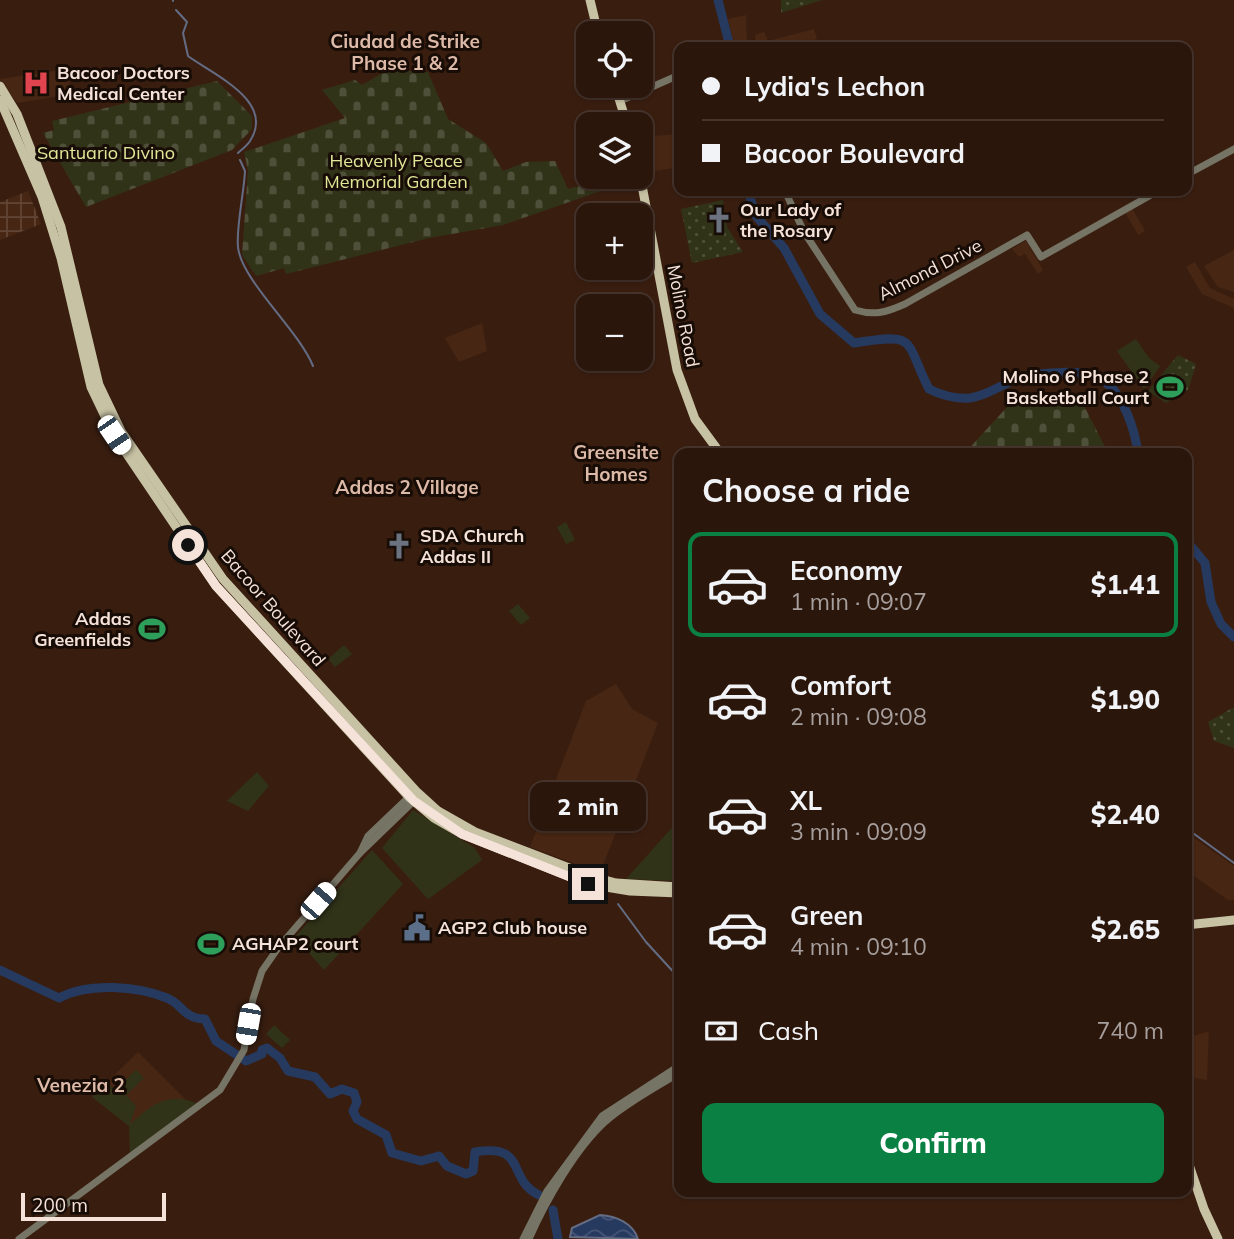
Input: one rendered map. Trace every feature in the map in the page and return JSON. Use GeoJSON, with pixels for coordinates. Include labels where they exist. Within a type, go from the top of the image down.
{"type":"FeatureCollection","features":[{"type":"Feature","properties":{"kind":"main road"},"geometry":{"type":"LineString","coordinates":[[590,0],[595,21]]}},
{"type":"Feature","properties":{"kind":"main road","name":"Bacoor Boulevard"},"geometry":{"type":"LineString","coordinates":[[0,86],[17,114],[61,227],[99,385],[121,431],[223,579],[415,796]]}},
{"type":"Feature","properties":{"kind":"main road"},"geometry":{"type":"LineString","coordinates":[[619,98],[623,112]]}},
{"type":"Feature","properties":{"kind":"main road","name":"Bacoor Boulevard"},"geometry":{"type":"LineString","coordinates":[[0,100],[42,197],[61,258],[91,387],[114,435],[216,586],[415,796],[475,832],[608,886],[674,893]]}},
{"type":"Feature","properties":{"kind":"main road","name":"Molino Road"},"geometry":{"type":"LineString","coordinates":[[643,189],[677,370],[695,419],[716,448]]}},
{"type":"Feature","properties":{"kind":"main road","name":"Bacoor Boulevard"},"geometry":{"type":"LineString","coordinates":[[608,886],[674,887]]}},
{"type":"Feature","properties":{"kind":"main road"},"geometry":{"type":"LineString","coordinates":[[1192,924],[1234,920]]}},
{"type":"Feature","properties":{"kind":"main road"},"geometry":{"type":"LineString","coordinates":[[1192,1175],[1203,1209],[1218,1239]]}},
{"type":"Feature","properties":{"kind":"street"},"geometry":{"type":"LineString","coordinates":[[620,101],[674,77]]}},
{"type":"Feature","properties":{"kind":"street"},"geometry":{"type":"LineString","coordinates":[[1192,172],[1234,149]]}},
{"type":"Feature","properties":{"kind":"street","name":"Almond Drive"},"geometry":{"type":"LineString","coordinates":[[787,196],[798,221],[855,310],[870,314],[886,313],[905,304],[1027,235],[1041,257],[1149,196]]}},
{"type":"Feature","properties":{"kind":"street"},"geometry":{"type":"LineString","coordinates":[[19,1239],[220,1090],[244,1050],[253,999],[262,971],[286,938],[376,833],[415,796]]}},
{"type":"Feature","properties":{"kind":"street"},"geometry":{"type":"LineString","coordinates":[[523,1239],[547,1191],[602,1116],[674,1069]]}},
{"type":"Feature","properties":{"kind":"street"},"geometry":{"type":"LineString","coordinates":[[529,1239],[553,1193],[595,1133],[626,1105],[674,1076]]}},
{"type":"Feature","properties":{"kind":"shaded area"},"geometry":{"type":"Polygon","coordinates":[[[746,15],[747,42],[733,42],[728,19],[746,15]]]}},
{"type":"Feature","properties":{"kind":"shaded area"},"geometry":{"type":"Polygon","coordinates":[[[814,29],[817,39],[806,42],[756,42],[755,35],[764,32],[768,41],[814,29]]]}},
{"type":"Feature","properties":{"kind":"shaded area","name":"Bacoor Doctors Medical Center"},"geometry":{"type":"Polygon","coordinates":[[[67,69],[71,94],[17,103],[0,79],[67,69]]]}},
{"type":"Feature","properties":{"kind":"shaded area"},"geometry":{"type":"Polygon","coordinates":[[[674,134],[674,168],[653,171],[653,136],[674,134]]]}},
{"type":"Feature","properties":{"kind":"shaded area"},"geometry":{"type":"Polygon","coordinates":[[[28,191],[41,224],[0,240],[0,202],[28,191]]]}},
{"type":"Feature","properties":{"kind":"shaded area"},"geometry":{"type":"Polygon","coordinates":[[[1132,208],[1145,231],[1138,235],[1125,212],[1132,208]]]}},
{"type":"Feature","properties":{"kind":"shaded area"},"geometry":{"type":"Polygon","coordinates":[[[1026,241],[1043,270],[1038,274],[1025,254],[1019,257],[1012,249],[1026,241]]]}},
{"type":"Feature","properties":{"kind":"shaded area"},"geometry":{"type":"Polygon","coordinates":[[[1234,250],[1234,292],[1218,287],[1204,266],[1234,250]]]}},
{"type":"Feature","properties":{"kind":"shaded area"},"geometry":{"type":"Polygon","coordinates":[[[1195,262],[1210,288],[1234,299],[1234,308],[1202,294],[1186,267],[1195,262]]]}},
{"type":"Feature","properties":{"kind":"shaded area"},"geometry":{"type":"Polygon","coordinates":[[[482,323],[487,351],[459,362],[445,338],[482,323]]]}},
{"type":"Feature","properties":{"kind":"shaded area"},"geometry":{"type":"Polygon","coordinates":[[[616,684],[632,709],[658,723],[600,873],[530,847],[586,701],[616,684]]]}},
{"type":"Feature","properties":{"kind":"shaded area"},"geometry":{"type":"Polygon","coordinates":[[[1192,837],[1234,866],[1234,900],[1228,900],[1192,875],[1192,837]]]}},
{"type":"Feature","properties":{"kind":"shaded area"},"geometry":{"type":"Polygon","coordinates":[[[1209,1031],[1207,1080],[1194,1078],[1192,1074],[1192,1036],[1209,1031]]]}},
{"type":"Feature","properties":{"kind":"shaded area"},"geometry":{"type":"Polygon","coordinates":[[[138,1052],[185,1099],[129,1126],[92,1097],[138,1052]]]}},
{"type":"Feature","properties":{"kind":"green space"},"geometry":{"type":"Polygon","coordinates":[[[781,0],[822,0],[781,13],[781,0]]]}},
{"type":"Feature","properties":{"kind":"green space","name":"Heavenly Peace Memorial Garden"},"geometry":{"type":"Polygon","coordinates":[[[403,61],[406,62],[407,71],[428,72],[448,119],[486,143],[503,171],[526,162],[555,161],[568,189],[576,187],[576,189],[606,189],[503,225],[429,238],[286,274],[284,268],[256,276],[242,255],[248,171],[244,152],[345,118],[322,90],[355,80],[362,85],[403,61]]]}},
{"type":"Feature","properties":{"kind":"green space","name":"Santuario Divino"},"geometry":{"type":"Polygon","coordinates":[[[217,81],[252,116],[252,129],[232,150],[86,207],[43,133],[54,130],[52,121],[217,81]]]}},
{"type":"Feature","properties":{"kind":"green space"},"geometry":{"type":"Polygon","coordinates":[[[723,200],[727,227],[743,252],[692,263],[681,209],[723,200]]]}},
{"type":"Feature","properties":{"kind":"green space"},"geometry":{"type":"Polygon","coordinates":[[[1136,339],[1149,358],[1160,366],[1144,389],[1117,351],[1136,339]]]}},
{"type":"Feature","properties":{"kind":"green space"},"geometry":{"type":"Polygon","coordinates":[[[1178,355],[1196,364],[1188,390],[1166,403],[1148,391],[1178,355]]]}},
{"type":"Feature","properties":{"kind":"green space"},"geometry":{"type":"Polygon","coordinates":[[[1078,394],[1105,448],[970,448],[1018,395],[1078,394]]]}},
{"type":"Feature","properties":{"kind":"green space"},"geometry":{"type":"Polygon","coordinates":[[[566,522],[575,540],[566,544],[557,527],[566,522]]]}},
{"type":"Feature","properties":{"kind":"green space"},"geometry":{"type":"Polygon","coordinates":[[[518,604],[530,618],[521,625],[509,611],[518,604]]]}},
{"type":"Feature","properties":{"kind":"green space","name":"Addas Greenfields"},"geometry":{"type":"Polygon","coordinates":[[[150,617],[163,634],[154,641],[141,624],[150,617]]]}},
{"type":"Feature","properties":{"kind":"green space"},"geometry":{"type":"Polygon","coordinates":[[[344,645],[352,654],[335,667],[328,659],[344,645]]]}},
{"type":"Feature","properties":{"kind":"green space"},"geometry":{"type":"Polygon","coordinates":[[[1234,707],[1234,748],[1214,741],[1208,722],[1234,707]]]}},
{"type":"Feature","properties":{"kind":"green space"},"geometry":{"type":"Polygon","coordinates":[[[257,772],[269,786],[248,811],[227,801],[257,772]]]}},
{"type":"Feature","properties":{"kind":"green space"},"geometry":{"type":"Polygon","coordinates":[[[413,810],[475,848],[482,860],[428,899],[382,848],[413,810]]]}},
{"type":"Feature","properties":{"kind":"green space"},"geometry":{"type":"Polygon","coordinates":[[[674,826],[674,881],[626,879],[674,826]]]}},
{"type":"Feature","properties":{"kind":"green space"},"geometry":{"type":"Polygon","coordinates":[[[372,850],[403,884],[324,970],[295,937],[372,850]]]}},
{"type":"Feature","properties":{"kind":"green space"},"geometry":{"type":"Polygon","coordinates":[[[274,1025],[290,1040],[282,1048],[266,1034],[274,1025]]]}},
{"type":"Feature","properties":{"kind":"green space"},"geometry":{"type":"Polygon","coordinates":[[[136,1070],[144,1078],[126,1095],[136,1106],[130,1125],[153,1105],[170,1099],[200,1105],[130,1155],[129,1126],[92,1097],[107,1083],[115,1090],[136,1070]]]}},
{"type":"Feature","properties":{"kind":"water"},"geometry":{"type":"Polygon","coordinates":[[[600,1215],[623,1221],[636,1233],[638,1239],[570,1237],[572,1228],[600,1215]]]}},
{"type":"Feature","properties":{"kind":"waterway"},"geometry":{"type":"LineString","coordinates":[[718,0],[729,42]]}},
{"type":"Feature","properties":{"kind":"waterway"},"geometry":{"type":"LineString","coordinates":[[176,10],[187,22],[183,33],[188,56],[238,90],[255,113],[256,127],[250,141],[238,153]]}},
{"type":"Feature","properties":{"kind":"waterway"},"geometry":{"type":"LineString","coordinates":[[240,160],[245,171],[238,239],[241,260],[313,366]]}},
{"type":"Feature","properties":{"kind":"waterway"},"geometry":{"type":"LineString","coordinates":[[750,196],[756,216],[784,248],[820,314],[854,343],[900,340],[911,350],[929,389],[954,397],[977,397],[1014,380],[1039,374],[1063,372],[1096,377],[1111,387],[1123,404],[1137,448]]}},
{"type":"Feature","properties":{"kind":"waterway"},"geometry":{"type":"LineString","coordinates":[[1192,547],[1205,563],[1211,602],[1221,624],[1234,637]]}},
{"type":"Feature","properties":{"kind":"waterway"},"geometry":{"type":"LineString","coordinates":[[1192,832],[1234,863]]}},
{"type":"Feature","properties":{"kind":"waterway"},"geometry":{"type":"LineString","coordinates":[[618,904],[646,942],[674,973]]}},
{"type":"Feature","properties":{"kind":"waterway"},"geometry":{"type":"LineString","coordinates":[[0,970],[59,998],[98,988],[142,991],[167,998],[187,1014],[205,1019],[216,1041],[246,1061],[262,1054],[262,1050],[267,1048],[280,1058],[288,1071],[315,1077],[330,1094],[342,1089],[354,1093],[357,1102],[353,1111],[357,1119],[386,1135],[392,1153],[421,1161],[439,1156],[447,1166],[466,1174],[473,1171],[475,1152],[503,1153],[510,1157],[529,1188],[539,1195]]}},
{"type":"Feature","properties":{"kind":"waterway"},"geometry":{"type":"LineString","coordinates":[[553,1210],[558,1239]]}},
{"type":"Feature","properties":{"kind":"place","name":"Bacoor Doctors Medical Center"},"geometry":{"type":"Point","coordinates":[36,83]}},
{"type":"Feature","properties":{"kind":"place","name":"Our Lady of the Rosary"},"geometry":{"type":"Point","coordinates":[719,220]}},
{"type":"Feature","properties":{"kind":"place","name":"Molino 6 Phase 2 Basketball Court"},"geometry":{"type":"Point","coordinates":[1170,387]}},
{"type":"Feature","properties":{"kind":"place","name":"SDA Church Addas II"},"geometry":{"type":"Point","coordinates":[399,546]}},
{"type":"Feature","properties":{"kind":"place","name":"Addas Greenfields"},"geometry":{"type":"Point","coordinates":[152,629]}},
{"type":"Feature","properties":{"kind":"place","name":"AGP2 Club house"},"geometry":{"type":"Point","coordinates":[417,928]}},
{"type":"Feature","properties":{"kind":"place","name":"AGHAP2 court"},"geometry":{"type":"Point","coordinates":[211,944]}},
{"type":"Feature","properties":{"kind":"district","name":"Ciudad de Strike Phase 1 & 2"},"geometry":{"type":"Point","coordinates":[405,52]}},
{"type":"Feature","properties":{"kind":"district","name":"Greensite Homes"},"geometry":{"type":"Point","coordinates":[616,463]}},
{"type":"Feature","properties":{"kind":"district","name":"Addas 2 Village"},"geometry":{"type":"Point","coordinates":[407,487]}},
{"type":"Feature","properties":{"kind":"district","name":"Venezia 2"},"geometry":{"type":"Point","coordinates":[81,1085]}},
{"type":"Feature","properties":{"kind":"route"},"geometry":{"type":"LineString","coordinates":[[188,545],[216,586],[414,801],[434,818],[482,843],[588,884]]}}]}
